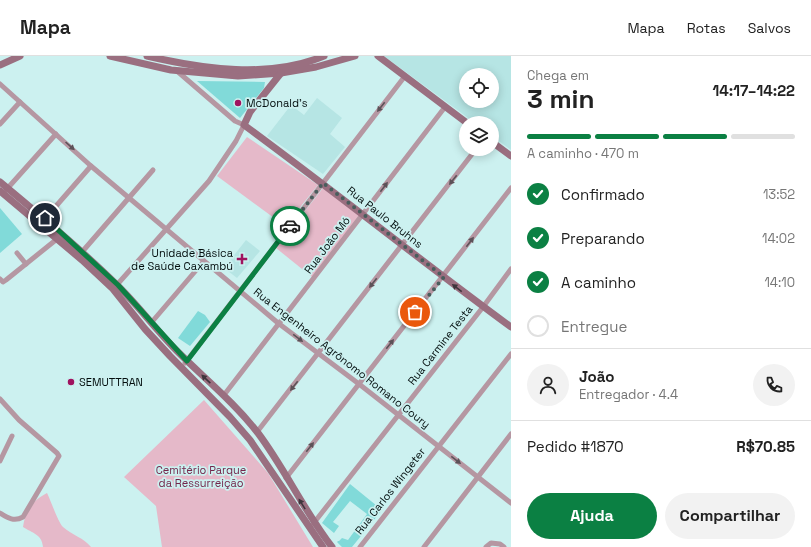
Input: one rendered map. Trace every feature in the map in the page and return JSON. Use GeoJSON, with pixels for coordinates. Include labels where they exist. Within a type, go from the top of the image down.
{"type":"FeatureCollection","features":[{"type":"Feature","properties":{"kind":"main road"},"geometry":{"type":"LineString","coordinates":[[0,65],[20,56]]}},
{"type":"Feature","properties":{"kind":"main road"},"geometry":{"type":"LineString","coordinates":[[110,56],[174,71],[238,76],[282,73],[316,67],[355,56]]}},
{"type":"Feature","properties":{"kind":"main road"},"geometry":{"type":"LineString","coordinates":[[147,56],[177,59],[190,65],[252,69],[296,64],[324,56]]}},
{"type":"Feature","properties":{"kind":"main road"},"geometry":{"type":"LineString","coordinates":[[186,56],[190,65]]}},
{"type":"Feature","properties":{"kind":"main road"},"geometry":{"type":"LineString","coordinates":[[378,56],[459,117]]}},
{"type":"Feature","properties":{"kind":"main road"},"geometry":{"type":"LineString","coordinates":[[174,71],[177,59]]}},
{"type":"Feature","properties":{"kind":"main road"},"geometry":{"type":"LineString","coordinates":[[244,125],[250,112],[282,73]]}},
{"type":"Feature","properties":{"kind":"main road","name":"Rua Paulo Bruhns"},"geometry":{"type":"LineString","coordinates":[[244,125],[323,183],[511,328]]}},
{"type":"Feature","properties":{"kind":"main road"},"geometry":{"type":"LineString","coordinates":[[499,147],[511,156]]}},
{"type":"Feature","properties":{"kind":"main road"},"geometry":{"type":"LineString","coordinates":[[0,182],[3,191],[39,225],[115,287],[145,329],[180,368],[230,417],[250,440],[312,524],[332,547]]}},
{"type":"Feature","properties":{"kind":"main road"},"geometry":{"type":"LineString","coordinates":[[3,191],[45,218],[82,252],[187,361],[224,395],[257,432],[272,454],[312,524],[323,547]]}},
{"type":"Feature","properties":{"kind":"street"},"geometry":{"type":"LineString","coordinates":[[115,287],[209,181],[236,141],[244,125],[235,121],[174,71]]}},
{"type":"Feature","properties":{"kind":"street"},"geometry":{"type":"LineString","coordinates":[[180,368],[187,361],[405,76]]}},
{"type":"Feature","properties":{"kind":"street","name":"Rua Engenheiro Agrônomo Romano Coury"},"geometry":{"type":"LineString","coordinates":[[0,84],[91,166],[278,323],[359,384],[511,503]]}},
{"type":"Feature","properties":{"kind":"street"},"geometry":{"type":"LineString","coordinates":[[0,124],[20,102]]}},
{"type":"Feature","properties":{"kind":"street","name":"Rua João Mó"},"geometry":{"type":"LineString","coordinates":[[224,395],[445,106]]}},
{"type":"Feature","properties":{"kind":"street"},"geometry":{"type":"LineString","coordinates":[[3,191],[56,134]]}},
{"type":"Feature","properties":{"kind":"street"},"geometry":{"type":"LineString","coordinates":[[257,432],[319,354],[471,156]]}},
{"type":"Feature","properties":{"kind":"street"},"geometry":{"type":"LineString","coordinates":[[39,225],[91,166]]}},
{"type":"Feature","properties":{"kind":"street"},"geometry":{"type":"LineString","coordinates":[[82,252],[128,197],[153,170]]}},
{"type":"Feature","properties":{"kind":"street"},"geometry":{"type":"LineString","coordinates":[[286,478],[444,277],[511,188]]}},
{"type":"Feature","properties":{"kind":"street"},"geometry":{"type":"LineString","coordinates":[[0,279],[3,282],[6,280],[57,239]]}},
{"type":"Feature","properties":{"kind":"street"},"geometry":{"type":"LineString","coordinates":[[17,253],[26,264]]}},
{"type":"Feature","properties":{"kind":"street"},"geometry":{"type":"LineString","coordinates":[[151,323],[204,261]]}},
{"type":"Feature","properties":{"kind":"street","name":"Rua Carmine Testa"},"geometry":{"type":"LineString","coordinates":[[312,524],[483,307],[511,269]]}},
{"type":"Feature","properties":{"kind":"street","name":"Rua Carlos Wingeter"},"geometry":{"type":"LineString","coordinates":[[360,547],[511,354]]}},
{"type":"Feature","properties":{"kind":"street"},"geometry":{"type":"LineString","coordinates":[[0,399],[20,420],[59,456],[23,517],[18,520],[12,520],[0,513]]}},
{"type":"Feature","properties":{"kind":"street"},"geometry":{"type":"LineString","coordinates":[[424,547],[511,434]]}},
{"type":"Feature","properties":{"kind":"street"},"geometry":{"type":"LineString","coordinates":[[0,461],[12,436]]}},
{"type":"Feature","properties":{"kind":"street"},"geometry":{"type":"LineString","coordinates":[[486,547],[491,543],[500,544],[504,547]]}},
{"type":"Feature","properties":{"kind":"shaded area"},"geometry":{"type":"Polygon","coordinates":[[[384,56],[511,56],[511,150],[499,141],[499,116],[465,116],[384,56]]]}},
{"type":"Feature","properties":{"kind":"shaded area"},"geometry":{"type":"Polygon","coordinates":[[[317,98],[342,118],[330,134],[345,147],[323,174],[267,136],[291,105],[304,115],[317,98]]]}},
{"type":"Feature","properties":{"kind":"shaded area","name":"Unidade Básica de Saúde Caxambú"},"geometry":{"type":"Polygon","coordinates":[[[246,240],[260,251],[237,278],[224,268],[246,240]]]}},
{"type":"Feature","properties":{"kind":"green space"},"geometry":{"type":"Polygon","coordinates":[[[247,137],[318,185],[285,226],[217,176],[247,137]]]}},
{"type":"Feature","properties":{"kind":"green space"},"geometry":{"type":"Polygon","coordinates":[[[323,188],[360,216],[312,277],[276,248],[323,188]]]}},
{"type":"Feature","properties":{"kind":"green space","name":"Cemitério Parque da Ressurreição"},"geometry":{"type":"Polygon","coordinates":[[[204,400],[268,473],[313,547],[162,547],[156,506],[124,477],[204,400]]]}},
{"type":"Feature","properties":{"kind":"green space"},"geometry":{"type":"Polygon","coordinates":[[[47,493],[63,527],[85,541],[91,547],[43,547],[39,537],[23,527],[30,507],[47,493]]]}},
{"type":"Feature","properties":{"kind":"building","name":"McDonald's"},"geometry":{"type":"Polygon","coordinates":[[[197,81],[265,82],[264,88],[240,118],[197,81]]]}},
{"type":"Feature","properties":{"kind":"building"},"geometry":{"type":"Polygon","coordinates":[[[0,208],[22,234],[0,253],[0,208]]]}},
{"type":"Feature","properties":{"kind":"building"},"geometry":{"type":"Polygon","coordinates":[[[198,311],[205,315],[210,322],[190,346],[178,338],[198,311]]]}},
{"type":"Feature","properties":{"kind":"building"},"geometry":{"type":"Polygon","coordinates":[[[350,484],[382,510],[352,547],[342,547],[337,542],[342,538],[348,540],[367,514],[350,501],[333,522],[339,526],[334,533],[322,523],[350,484]]]}},
{"type":"Feature","properties":{"kind":"way so far"},"geometry":{"type":"LineString","coordinates":[[290,226],[323,183],[444,277],[415,312]]}},
{"type":"Feature","properties":{"kind":"place","name":"McDonald's"},"geometry":{"type":"Point","coordinates":[238,103]}},
{"type":"Feature","properties":{"kind":"place","name":"Unidade Básica de Saúde Caxambú"},"geometry":{"type":"Point","coordinates":[242,259]}},
{"type":"Feature","properties":{"kind":"place","name":"SEMUTTRAN"},"geometry":{"type":"Point","coordinates":[71,382]}},
{"type":"Feature","properties":{"kind":"route"},"geometry":{"type":"LineString","coordinates":[[45,218],[118,285],[176,351],[187,361],[290,226]]}}]}
